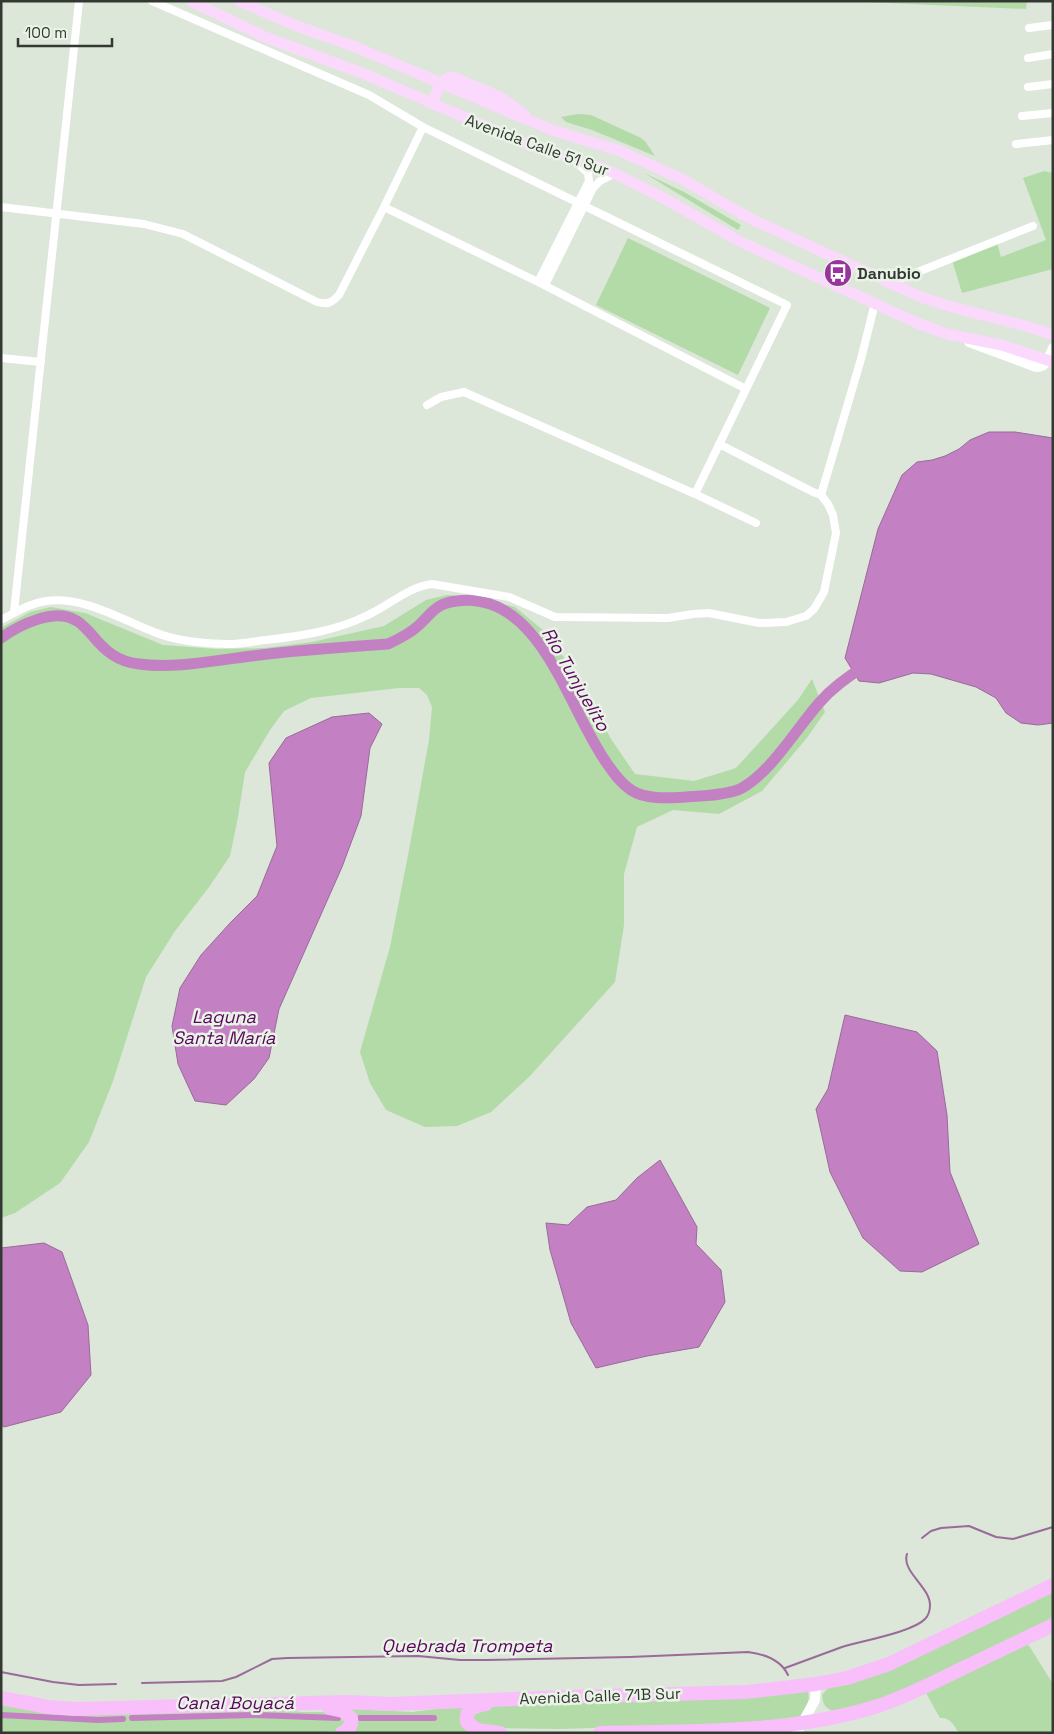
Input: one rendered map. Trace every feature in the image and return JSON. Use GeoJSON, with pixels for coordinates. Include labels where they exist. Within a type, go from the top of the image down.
{"type":"FeatureCollection","features":[{"type":"Feature","properties":{"kind":"highway","name":"Avenida Calle 71B Sur"},"geometry":{"type":"LineString","coordinates":[[1,1698],[56,1708],[126,1708],[347,1702],[390,1704],[746,1692],[816,1684],[846,1678],[889,1664],[1053,1585]]}},
{"type":"Feature","properties":{"kind":"highway"},"geometry":{"type":"LineString","coordinates":[[600,1733],[800,1728],[866,1710],[907,1695],[1053,1625]]}},
{"type":"Feature","properties":{"kind":"highway"},"geometry":{"type":"LineString","coordinates":[[500,1733],[474,1728],[469,1725],[467,1720],[469,1711],[476,1706],[526,1698]]}},
{"type":"Feature","properties":{"kind":"highway"},"geometry":{"type":"LineString","coordinates":[[299,1704],[347,1712],[351,1718],[351,1724],[342,1733]]}},
{"type":"Feature","properties":{"kind":"main road","name":"Avenida Calle 51 Sur"},"geometry":{"type":"LineString","coordinates":[[191,1],[265,37],[354,70],[538,148],[615,173],[741,242],[917,322],[947,334],[1002,345],[1050,361]]}},
{"type":"Feature","properties":{"kind":"main road"},"geometry":{"type":"LineString","coordinates":[[239,1],[292,24],[358,48],[441,84],[432,104]]}},
{"type":"Feature","properties":{"kind":"main road","name":"Avenida Calle 51 Sur"},"geometry":{"type":"LineString","coordinates":[[441,84],[449,77],[457,79],[506,100],[534,123],[605,145],[635,157],[682,179],[752,219],[921,297],[949,307],[1021,324],[1053,335]]}},
{"type":"Feature","properties":{"kind":"street"},"geometry":{"type":"LineString","coordinates":[[14,612],[79,1]]}},
{"type":"Feature","properties":{"kind":"street"},"geometry":{"type":"LineString","coordinates":[[152,1],[369,95],[423,127],[787,305],[695,494]]}},
{"type":"Feature","properties":{"kind":"street"},"geometry":{"type":"LineString","coordinates":[[1029,28],[1053,25]]}},
{"type":"Feature","properties":{"kind":"street"},"geometry":{"type":"LineString","coordinates":[[1028,58],[1053,54]]}},
{"type":"Feature","properties":{"kind":"street"},"geometry":{"type":"LineString","coordinates":[[1028,87],[1053,84]]}},
{"type":"Feature","properties":{"kind":"street"},"geometry":{"type":"LineString","coordinates":[[1022,116],[1053,113]]}},
{"type":"Feature","properties":{"kind":"street"},"geometry":{"type":"LineString","coordinates":[[1,207],[144,224],[183,234],[317,302],[327,304],[339,295],[423,127]]}},
{"type":"Feature","properties":{"kind":"street"},"geometry":{"type":"LineString","coordinates":[[1016,144],[1053,140]]}},
{"type":"Feature","properties":{"kind":"street"},"geometry":{"type":"LineString","coordinates":[[560,154],[581,166],[588,173],[589,181],[582,204]]}},
{"type":"Feature","properties":{"kind":"street"},"geometry":{"type":"LineString","coordinates":[[542,284],[582,204],[596,184],[615,173]]}},
{"type":"Feature","properties":{"kind":"street"},"geometry":{"type":"LineString","coordinates":[[384,207],[542,284],[746,389]]}},
{"type":"Feature","properties":{"kind":"street"},"geometry":{"type":"LineString","coordinates":[[890,283],[1033,226]]}},
{"type":"Feature","properties":{"kind":"street"},"geometry":{"type":"LineString","coordinates":[[821,495],[876,303]]}},
{"type":"Feature","properties":{"kind":"street"},"geometry":{"type":"LineString","coordinates":[[1050,361],[1053,348]]}},
{"type":"Feature","properties":{"kind":"street"},"geometry":{"type":"LineString","coordinates":[[1,358],[41,362]]}},
{"type":"Feature","properties":{"kind":"street"},"geometry":{"type":"LineString","coordinates":[[427,406],[441,397],[464,392],[695,494],[756,524]]}},
{"type":"Feature","properties":{"kind":"street"},"geometry":{"type":"LineString","coordinates":[[1,620],[25,606],[47,601],[72,602],[97,608],[155,633],[177,639],[232,644],[308,635],[335,628],[368,615],[420,586],[432,584],[509,597],[555,617],[668,618],[709,613],[759,623],[786,622],[806,616],[814,609],[824,592],[836,533],[833,515],[828,504],[821,495],[719,444]]}},
{"type":"Feature","properties":{"kind":"street"},"geometry":{"type":"LineString","coordinates":[[800,1728],[815,1700],[816,1684]]}},
{"type":"Feature","properties":{"kind":"green space"},"geometry":{"type":"Polygon","coordinates":[[[843,1],[1027,1],[1026,9],[843,1]]]}},
{"type":"Feature","properties":{"kind":"green space"},"geometry":{"type":"Polygon","coordinates":[[[578,114],[591,115],[639,137],[645,141],[655,156],[592,130],[566,122],[561,117],[578,114]]]}},
{"type":"Feature","properties":{"kind":"green space"},"geometry":{"type":"Polygon","coordinates":[[[1044,171],[1053,173],[1053,269],[962,293],[952,260],[997,243],[1001,257],[1046,240],[1023,178],[1044,171]]]}},
{"type":"Feature","properties":{"kind":"green space"},"geometry":{"type":"Polygon","coordinates":[[[644,173],[684,192],[741,225],[738,230],[644,173]]]}},
{"type":"Feature","properties":{"kind":"green space"},"geometry":{"type":"Polygon","coordinates":[[[628,238],[770,308],[738,375],[596,305],[628,238]]]}},
{"type":"Feature","properties":{"kind":"green space"},"geometry":{"type":"Polygon","coordinates":[[[447,595],[478,597],[515,607],[550,636],[587,694],[611,739],[635,774],[694,781],[736,768],[798,700],[812,679],[825,712],[806,739],[762,791],[719,814],[673,810],[637,827],[624,874],[624,925],[615,982],[529,1077],[491,1112],[457,1126],[425,1127],[386,1110],[370,1083],[360,1052],[390,947],[429,740],[432,707],[427,695],[419,688],[399,688],[311,698],[284,711],[270,730],[245,772],[230,856],[175,931],[146,977],[113,1081],[89,1142],[60,1183],[15,1213],[1,1218],[1,628],[30,612],[51,607],[85,613],[163,645],[217,649],[265,648],[312,642],[384,626],[426,600],[447,595]]]}},
{"type":"Feature","properties":{"kind":"green space"},"geometry":{"type":"Polygon","coordinates":[[[1053,1590],[1053,1621],[927,1683],[868,1704],[833,1711],[824,1705],[822,1695],[829,1687],[1053,1590]]]}},
{"type":"Feature","properties":{"kind":"green space"},"geometry":{"type":"Polygon","coordinates":[[[1028,1644],[1053,1684],[1053,1733],[959,1733],[949,1720],[940,1718],[926,1693],[1028,1644]]]}},
{"type":"Feature","properties":{"kind":"green space"},"geometry":{"type":"Polygon","coordinates":[[[807,1689],[808,1701],[800,1716],[797,1719],[777,1722],[560,1729],[482,1728],[477,1726],[471,1714],[483,1707],[807,1689]]]}},
{"type":"Feature","properties":{"kind":"green space"},"geometry":{"type":"Polygon","coordinates":[[[1,1703],[276,1708],[301,1712],[338,1712],[347,1718],[340,1731],[307,1733],[6,1733],[1,1732],[1,1703]]]}},
{"type":"Feature","properties":{"kind":"green space"},"geometry":{"type":"Polygon","coordinates":[[[466,1705],[465,1729],[469,1733],[352,1733],[350,1709],[412,1712],[466,1705]]]}},
{"type":"Feature","properties":{"kind":"water"},"geometry":{"type":"Polygon","coordinates":[[[989,432],[1015,432],[1053,438],[1053,723],[1038,725],[1021,723],[1006,713],[996,698],[976,687],[931,674],[913,673],[879,683],[859,681],[845,658],[878,529],[902,475],[917,462],[945,456],[959,449],[970,440],[989,432]]]}},
{"type":"Feature","properties":{"kind":"water","name":"Laguna Santa María"},"geometry":{"type":"Polygon","coordinates":[[[369,713],[382,724],[370,748],[361,816],[342,867],[279,1009],[269,1058],[254,1079],[226,1105],[195,1101],[178,1064],[172,1026],[180,988],[201,955],[257,896],[277,846],[269,763],[286,738],[332,717],[369,713]]]}},
{"type":"Feature","properties":{"kind":"water"},"geometry":{"type":"Polygon","coordinates":[[[845,1015],[917,1032],[937,1051],[947,1115],[950,1172],[979,1244],[922,1272],[900,1271],[863,1238],[830,1172],[816,1109],[828,1089],[845,1015]]]}},
{"type":"Feature","properties":{"kind":"water"},"geometry":{"type":"Polygon","coordinates":[[[660,1160],[697,1227],[696,1244],[721,1270],[725,1302],[699,1347],[647,1356],[596,1368],[571,1323],[550,1250],[546,1223],[568,1225],[587,1207],[616,1200],[637,1178],[660,1160]]]}},
{"type":"Feature","properties":{"kind":"water"},"geometry":{"type":"Polygon","coordinates":[[[44,1243],[62,1252],[88,1325],[91,1375],[61,1412],[4,1427],[1,1425],[1,1248],[44,1243]]]}},
{"type":"Feature","properties":{"kind":"waterway","name":"Río Tunjuelito"},"geometry":{"type":"LineString","coordinates":[[1,638],[27,623],[47,617],[67,617],[80,623],[107,651],[125,661],[153,665],[182,665],[286,652],[388,644],[418,626],[439,606],[457,601],[486,603],[510,614],[531,633],[564,685],[592,739],[620,781],[637,793],[665,798],[714,795],[730,792],[742,788],[753,781],[774,760],[825,697],[842,682],[867,665]]}},
{"type":"Feature","properties":{"kind":"waterway"},"geometry":{"type":"LineString","coordinates":[[922,1538],[931,1531],[941,1528],[969,1526],[996,1537],[1013,1539],[1053,1527]]}},
{"type":"Feature","properties":{"kind":"waterway"},"geometry":{"type":"LineString","coordinates":[[785,1668],[842,1647],[910,1628],[925,1619],[929,1611],[929,1598],[908,1567],[907,1554]]}},
{"type":"Feature","properties":{"kind":"waterway","name":"Quebrada Trompeta"},"geometry":{"type":"LineString","coordinates":[[142,1683],[222,1681],[236,1677],[272,1659],[418,1656],[460,1660],[487,1660],[748,1652],[760,1654],[771,1659],[781,1665],[788,1675]]}},
{"type":"Feature","properties":{"kind":"waterway"},"geometry":{"type":"LineString","coordinates":[[1,1672],[79,1685],[116,1684]]}},
{"type":"Feature","properties":{"kind":"waterway","name":"Canal Boyacá"},"geometry":{"type":"LineString","coordinates":[[1,1715],[98,1720],[123,1719]]}},
{"type":"Feature","properties":{"kind":"waterway","name":"Canal Boyacá"},"geometry":{"type":"LineString","coordinates":[[132,1718],[255,1715],[338,1718]]}},
{"type":"Feature","properties":{"kind":"waterway","name":"Canal Boyacá"},"geometry":{"type":"LineString","coordinates":[[360,1718],[434,1718]]}},
{"type":"Feature","properties":{"kind":"place","name":"Danubio"},"geometry":{"type":"Point","coordinates":[838,273]}}]}
